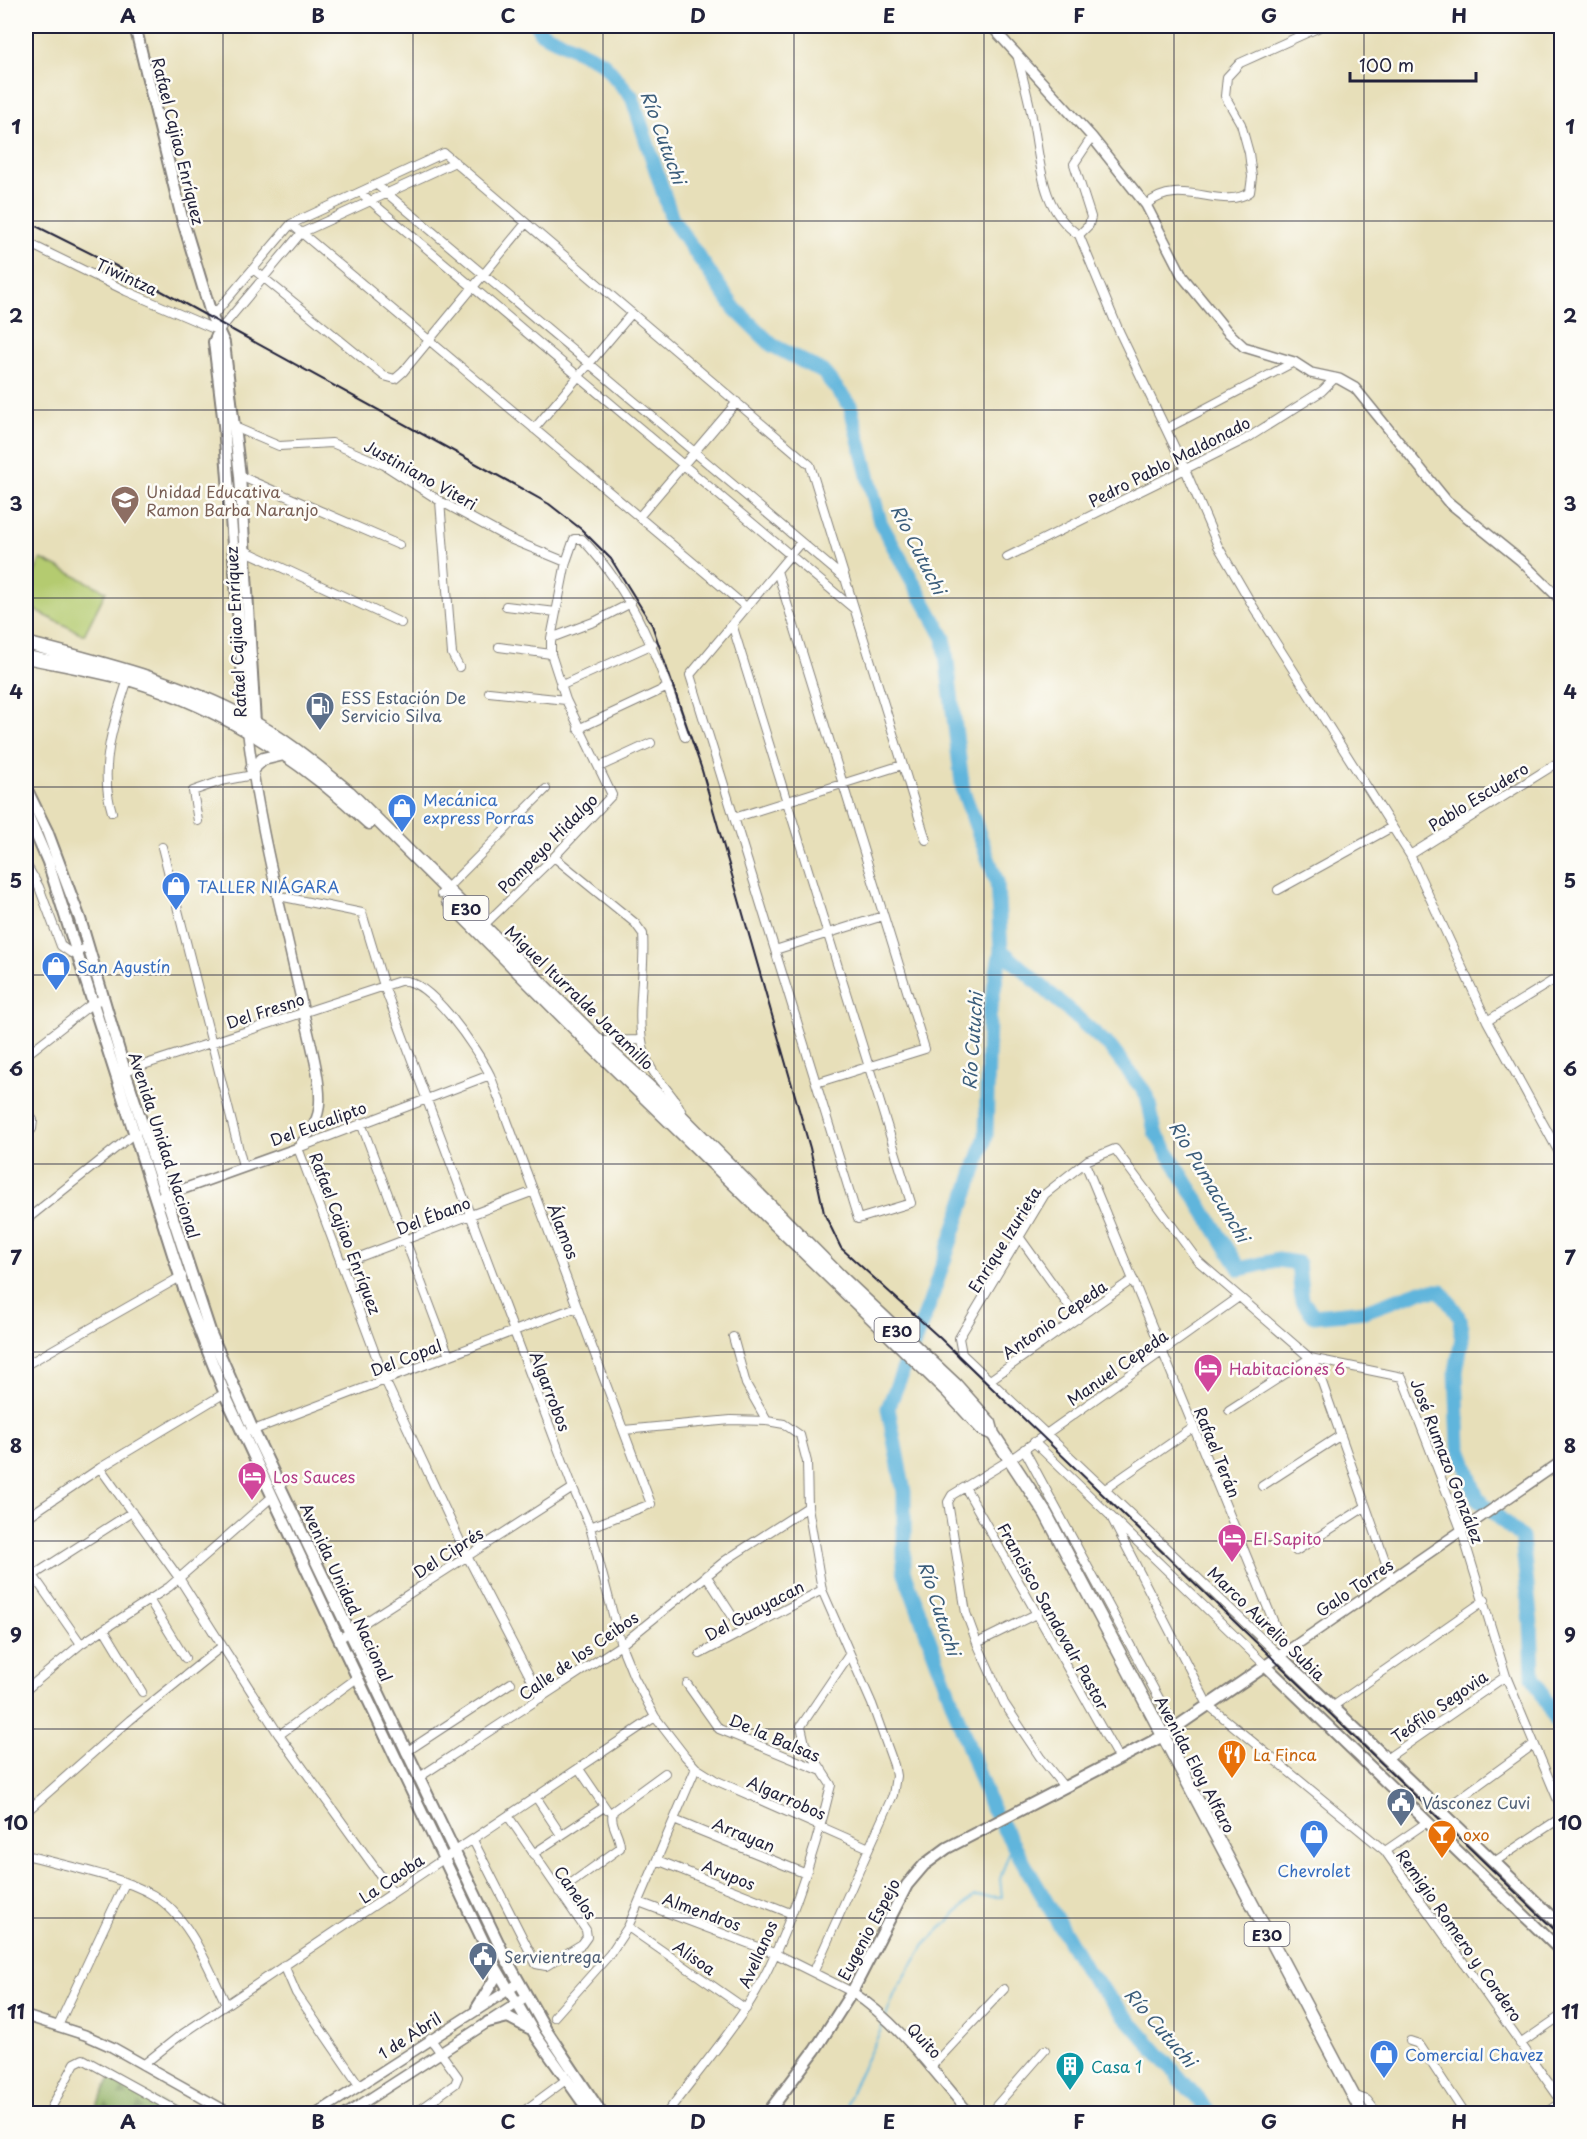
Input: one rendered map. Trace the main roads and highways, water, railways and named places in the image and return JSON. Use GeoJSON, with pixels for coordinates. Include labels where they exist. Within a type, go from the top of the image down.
{"type":"FeatureCollection","features":[{"type":"Feature","properties":{"kind":"main road","name":"Rafael Cajiao Enríquez"},"geometry":{"type":"LineString","coordinates":[[135,26],[182,218],[212,317],[225,343],[233,542],[250,725]]}},
{"type":"Feature","properties":{"kind":"main road","name":"Rafael Cajiao Enríquez"},"geometry":{"type":"LineString","coordinates":[[230,425],[240,476],[246,546],[250,725]]}},
{"type":"Feature","properties":{"kind":"main road"},"geometry":{"type":"LineString","coordinates":[[233,542],[246,546]]}},
{"type":"Feature","properties":{"kind":"main road","name":"Miguel Iturralde Jaramillo"},"geometry":{"type":"LineString","coordinates":[[26,643],[130,670],[179,687],[250,725],[317,766],[350,793],[480,929],[837,1279]]}},
{"type":"Feature","properties":{"kind":"main road","name":"Miguel Iturralde Jaramillo"},"geometry":{"type":"LineString","coordinates":[[26,657],[128,680],[250,725],[345,800],[444,891]]}},
{"type":"Feature","properties":{"kind":"main road"},"geometry":{"type":"LineString","coordinates":[[253,772],[263,759],[284,754]]}},
{"type":"Feature","properties":{"kind":"main road","name":"Avenida Unidad Nacional"},"geometry":{"type":"LineString","coordinates":[[26,788],[47,831],[82,949],[225,1393],[248,1432],[350,1633],[418,1778],[519,1983],[602,2114]]}},
{"type":"Feature","properties":{"kind":"main road","name":"Avenida Unidad Nacional"},"geometry":{"type":"LineString","coordinates":[[26,811],[82,949]]}},
{"type":"Feature","properties":{"kind":"main road","name":"Miguel Iturralde Jaramillo"},"geometry":{"type":"LineString","coordinates":[[480,929],[683,1118],[837,1279]]}},
{"type":"Feature","properties":{"kind":"main road","name":"Avenida Unidad Nacional"},"geometry":{"type":"LineString","coordinates":[[121,1072],[136,1132],[161,1197]]}},
{"type":"Feature","properties":{"kind":"main road","name":"Avenida Unidad Nacional"},"geometry":{"type":"LineString","coordinates":[[185,1274],[211,1334],[272,1497],[443,1859],[516,2004],[591,2114]]}},
{"type":"Feature","properties":{"kind":"main road","name":"Avenida Eloy Alfaro"},"geometry":{"type":"LineString","coordinates":[[837,1279],[990,1423],[993,1434],[1046,1514],[1363,2114]]}},
{"type":"Feature","properties":{"kind":"main road","name":"Galo Torres"},"geometry":{"type":"LineString","coordinates":[[1163,1736],[1283,1654]]}},
{"type":"Feature","properties":{"kind":"main road","name":"Marco Aurelio Subia"},"geometry":{"type":"LineString","coordinates":[[1283,1654],[1332,1707],[1562,1927]]}},
{"type":"Feature","properties":{"kind":"main road","name":"Marco Aurelio Subia"},"geometry":{"type":"LineString","coordinates":[[1266,1666],[1562,1952]]}},
{"type":"Feature","properties":{"kind":"main road","name":"Eugenio Espejo"},"geometry":{"type":"LineString","coordinates":[[767,2114],[815,2050],[852,1992],[907,1885],[924,1865],[946,1848],[1163,1736]]}},
{"type":"Feature","properties":{"kind":"main road"},"geometry":{"type":"LineString","coordinates":[[477,2008],[494,1980],[496,1968]]}},
{"type":"Feature","properties":{"kind":"main road"},"geometry":{"type":"LineString","coordinates":[[488,2022],[508,2017],[533,2031]]}},
{"type":"Feature","properties":{"kind":"waterway","name":"Río Cutuchi"},"geometry":{"type":"LineString","coordinates":[[538,26],[540,32],[602,62],[632,97],[672,219],[735,309],[772,345],[823,372],[850,405],[880,522],[944,638],[963,791],[997,882],[1001,950],[989,1017],[986,1136],[929,1305],[888,1408],[904,1492],[904,1571],[990,1805],[1087,1972],[1211,2114]]}},
{"type":"Feature","properties":{"kind":"waterway","name":"Rio Pumacunchi"},"geometry":{"type":"LineString","coordinates":[[1001,950],[1110,1047],[1147,1095],[1155,1132],[1240,1269],[1278,1260],[1298,1263],[1302,1301],[1314,1316],[1365,1311],[1420,1291],[1441,1291],[1460,1318],[1462,1339],[1456,1371],[1459,1446],[1477,1498],[1522,1538],[1531,1624],[1533,1677],[1562,1731]]}},
{"type":"Feature","properties":{"kind":"waterway"},"geometry":{"type":"LineString","coordinates":[[886,2016],[895,1993],[924,1945],[974,1896],[1002,1897],[1000,1879],[1012,1844]]}},
{"type":"Feature","properties":{"kind":"waterway"},"geometry":{"type":"LineString","coordinates":[[854,2114],[847,2103],[884,2022]]}},
{"type":"Feature","properties":{"kind":"railway"},"geometry":{"type":"LineString","coordinates":[[26,221],[114,265],[549,504],[581,529],[611,559],[652,625],[701,767],[810,1148],[824,1213],[841,1248],[940,1338],[1562,1937]]}},
{"type":"Feature","properties":{"kind":"place","name":"Unidad Educativa Ramon Barba Naranjo"},"geometry":{"type":"Point","coordinates":[125,526]}},
{"type":"Feature","properties":{"kind":"place","name":"ESS Estación De Servicio Silva"},"geometry":{"type":"Point","coordinates":[320,732]}},
{"type":"Feature","properties":{"kind":"place","name":"Mecánica express Porras"},"geometry":{"type":"Point","coordinates":[402,834]}},
{"type":"Feature","properties":{"kind":"place","name":"TALLER NIÁGARA"},"geometry":{"type":"Point","coordinates":[176,912]}},
{"type":"Feature","properties":{"kind":"place","name":"San Agustín"},"geometry":{"type":"Point","coordinates":[56,992]}},
{"type":"Feature","properties":{"kind":"place","name":"Habitaciones 6"},"geometry":{"type":"Point","coordinates":[1208,1394]}},
{"type":"Feature","properties":{"kind":"place","name":"Los Sauces"},"geometry":{"type":"Point","coordinates":[252,1502]}},
{"type":"Feature","properties":{"kind":"place","name":"El Sapito"},"geometry":{"type":"Point","coordinates":[1232,1564]}},
{"type":"Feature","properties":{"kind":"place","name":"La Finca"},"geometry":{"type":"Point","coordinates":[1232,1780]}},
{"type":"Feature","properties":{"kind":"place","name":"Vásconez Cuvi"},"geometry":{"type":"Point","coordinates":[1401,1828]}},
{"type":"Feature","properties":{"kind":"place","name":"Chevrolet"},"geometry":{"type":"Point","coordinates":[1314,1860]}},
{"type":"Feature","properties":{"kind":"place","name":"oxo"},"geometry":{"type":"Point","coordinates":[1442,1860]}},
{"type":"Feature","properties":{"kind":"place","name":"Servientrega"},"geometry":{"type":"Point","coordinates":[483,1982]}},
{"type":"Feature","properties":{"kind":"place","name":"Comercial Chavez"},"geometry":{"type":"Point","coordinates":[1384,2080]}},
{"type":"Feature","properties":{"kind":"place","name":"Casa 1"},"geometry":{"type":"Point","coordinates":[1070,2092]}}]}
